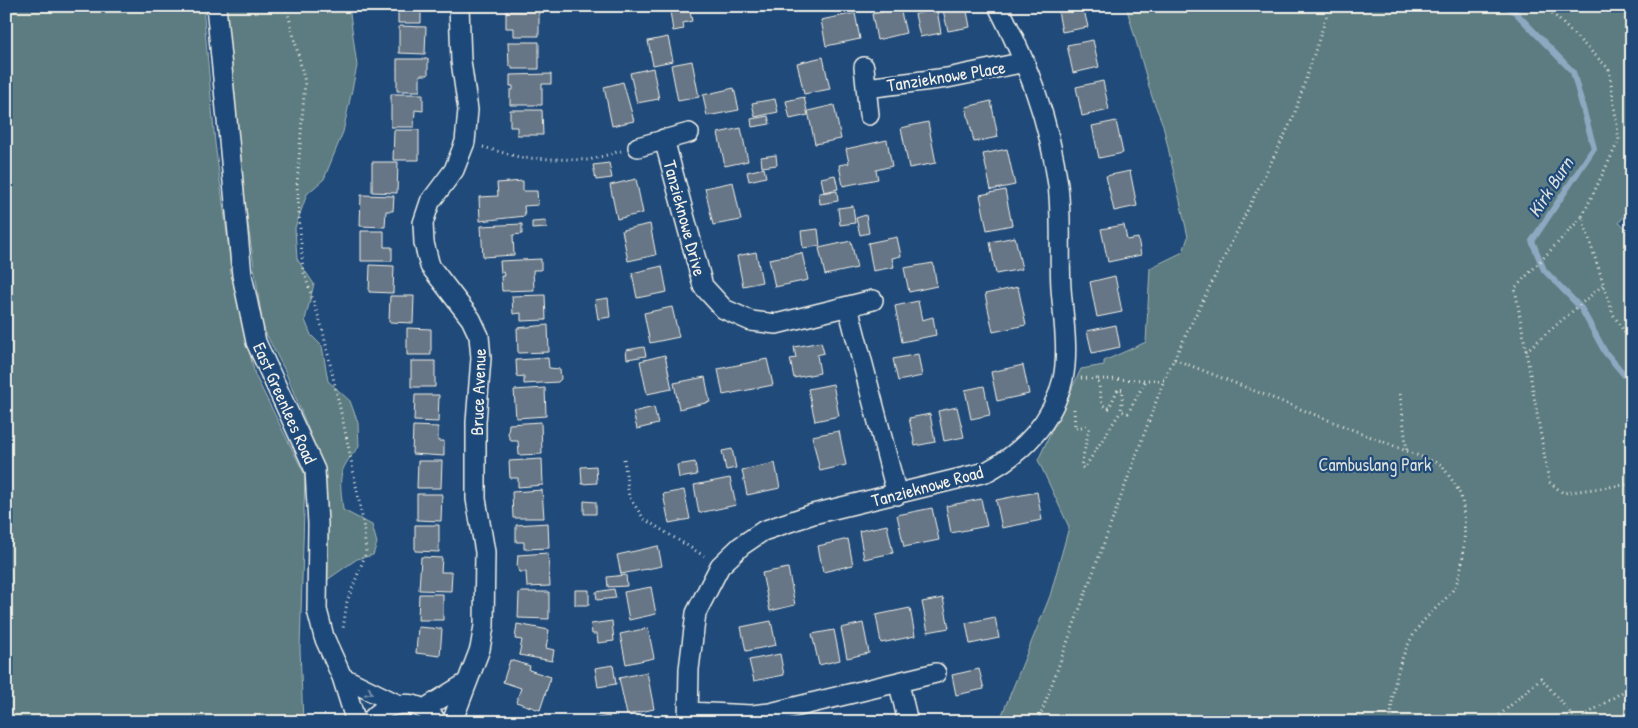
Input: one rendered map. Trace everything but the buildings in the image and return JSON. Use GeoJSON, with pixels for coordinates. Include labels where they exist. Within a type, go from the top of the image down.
{"type":"FeatureCollection","features":[{"type":"Feature","properties":{"kind":"street","name":"East Greenlees Road"},"geometry":{"type":"LineString","coordinates":[[216,6],[242,275],[256,342],[315,470],[318,524],[317,610],[324,637],[339,671],[356,722]]}},
{"type":"Feature","properties":{"kind":"street","name":"Bruce Avenue"},"geometry":{"type":"LineString","coordinates":[[452,722],[480,649],[484,626],[485,552],[476,499],[476,422],[481,358],[479,336],[470,319],[430,266],[424,243],[423,223],[430,202],[454,170],[465,142],[468,110],[461,60],[459,6]]}},
{"type":"Feature","properties":{"kind":"street","name":"Tanzieknowe Road"},"geometry":{"type":"LineString","coordinates":[[688,717],[690,660],[696,613],[720,566],[763,531],[813,514],[986,472],[1000,465],[1031,439],[1046,419],[1056,398],[1063,377],[1064,345],[1058,187],[1042,108],[1025,62],[998,6]]}},
{"type":"Feature","properties":{"kind":"street","name":"Tanzieknowe Place"},"geometry":{"type":"LineString","coordinates":[[866,88],[957,76],[1025,62]]}},
{"type":"Feature","properties":{"kind":"street","name":"Tanzieknowe Place"},"geometry":{"type":"LineString","coordinates":[[864,67],[870,114]]}},
{"type":"Feature","properties":{"kind":"street","name":"Tanzieknowe Drive"},"geometry":{"type":"LineString","coordinates":[[638,147],[689,133]]}},
{"type":"Feature","properties":{"kind":"street","name":"Tanzieknowe Drive"},"geometry":{"type":"LineString","coordinates":[[664,139],[703,286],[724,309],[751,321],[776,324],[873,300]]}},
{"type":"Feature","properties":{"kind":"street"},"geometry":{"type":"LineString","coordinates":[[848,307],[897,495]]}},
{"type":"Feature","properties":{"kind":"street"},"geometry":{"type":"LineString","coordinates":[[339,671],[397,704]]}},
{"type":"Feature","properties":{"kind":"street"},"geometry":{"type":"LineString","coordinates":[[688,717],[770,714],[936,674]]}},
{"type":"Feature","properties":{"kind":"street"},"geometry":{"type":"LineString","coordinates":[[424,709],[466,683]]}},
{"type":"Feature","properties":{"kind":"street"},"geometry":{"type":"LineString","coordinates":[[899,684],[907,718]]}},
{"type":"Feature","properties":{"kind":"street"},"geometry":{"type":"LineString","coordinates":[[370,722],[384,708],[397,704],[411,704],[424,709],[437,722]]}},
{"type":"Feature","properties":{"kind":"path"},"geometry":{"type":"LineString","coordinates":[[285,6],[290,17],[305,82],[297,184],[304,270],[322,327],[341,411],[363,522],[366,553],[347,602],[339,671]]}},
{"type":"Feature","properties":{"kind":"path"},"geometry":{"type":"LineString","coordinates":[[1038,722],[1164,380],[1293,118],[1330,6]]}},
{"type":"Feature","properties":{"kind":"path"},"geometry":{"type":"LineString","coordinates":[[1545,6],[1610,69],[1619,140],[1582,217],[1515,288],[1549,482],[1563,492],[1632,484]]}},
{"type":"Feature","properties":{"kind":"path"},"geometry":{"type":"LineString","coordinates":[[465,142],[522,158],[589,160],[638,147]]}},
{"type":"Feature","properties":{"kind":"path"},"geometry":{"type":"LineString","coordinates":[[1582,217],[1613,314],[1632,344]]}},
{"type":"Feature","properties":{"kind":"path"},"geometry":{"type":"LineString","coordinates":[[1526,350],[1603,285]]}},
{"type":"Feature","properties":{"kind":"path"},"geometry":{"type":"LineString","coordinates":[[1174,359],[1442,465],[1460,495],[1464,529],[1461,565],[1454,588],[1420,626],[1397,673],[1391,704],[1391,722]]}},
{"type":"Feature","properties":{"kind":"path"},"geometry":{"type":"LineString","coordinates":[[1063,377],[1164,380]]}},
{"type":"Feature","properties":{"kind":"path"},"geometry":{"type":"LineString","coordinates":[[1056,398],[1074,407],[1075,428],[1088,426],[1089,429],[1080,466],[1082,468],[1085,467],[1121,411],[1124,390],[1118,389],[1109,408],[1102,405],[1098,379]]}},
{"type":"Feature","properties":{"kind":"path"},"geometry":{"type":"LineString","coordinates":[[1121,411],[1128,413],[1146,380]]}},
{"type":"Feature","properties":{"kind":"path"},"geometry":{"type":"LineString","coordinates":[[1400,394],[1408,452]]}},
{"type":"Feature","properties":{"kind":"path"},"geometry":{"type":"LineString","coordinates":[[624,459],[629,497],[644,519],[720,566]]}},
{"type":"Feature","properties":{"kind":"path"},"geometry":{"type":"LineString","coordinates":[[1632,530],[1630,588],[1632,591]]}},
{"type":"Feature","properties":{"kind":"path"},"geometry":{"type":"LineString","coordinates":[[1492,722],[1541,678],[1578,722]]}},
{"type":"Feature","properties":{"kind":"path"},"geometry":{"type":"LineString","coordinates":[[1584,722],[1584,716],[1632,686]]}},
{"type":"Feature","properties":{"kind":"path"},"geometry":{"type":"LineString","coordinates":[[1611,722],[1632,711]]}},
{"type":"Feature","properties":{"kind":"path"},"geometry":{"type":"LineString","coordinates":[[1457,722],[1467,722]]}},
{"type":"Feature","properties":{"kind":"green space"},"geometry":{"type":"Polygon","coordinates":[[[6,6],[203,6],[215,143],[234,286],[255,375],[305,475],[300,649],[303,722],[6,722],[6,6]]]}},
{"type":"Feature","properties":{"kind":"green space"},"geometry":{"type":"Polygon","coordinates":[[[226,6],[349,6],[357,66],[343,132],[324,179],[307,194],[295,228],[297,259],[314,284],[305,320],[311,335],[322,346],[328,381],[350,401],[358,423],[359,447],[346,463],[341,476],[343,510],[372,525],[377,543],[373,555],[357,559],[327,580],[323,466],[285,371],[263,328],[244,197],[226,6]]]}},
{"type":"Feature","properties":{"kind":"green space","name":"Cambuslang Park"},"geometry":{"type":"Polygon","coordinates":[[[1126,6],[1632,6],[1632,205],[1619,223],[1632,232],[1632,722],[999,722],[1050,596],[1069,527],[1038,460],[1081,369],[1104,365],[1104,361],[1146,342],[1150,268],[1183,252],[1188,237],[1163,125],[1152,97],[1126,6]]]}},
{"type":"Feature","properties":{"kind":"waterway","name":"Kirk Burn"},"geometry":{"type":"LineString","coordinates":[[1505,6],[1515,12],[1573,72],[1594,148],[1532,241],[1544,270],[1581,308],[1605,352],[1632,384]]}}]}
